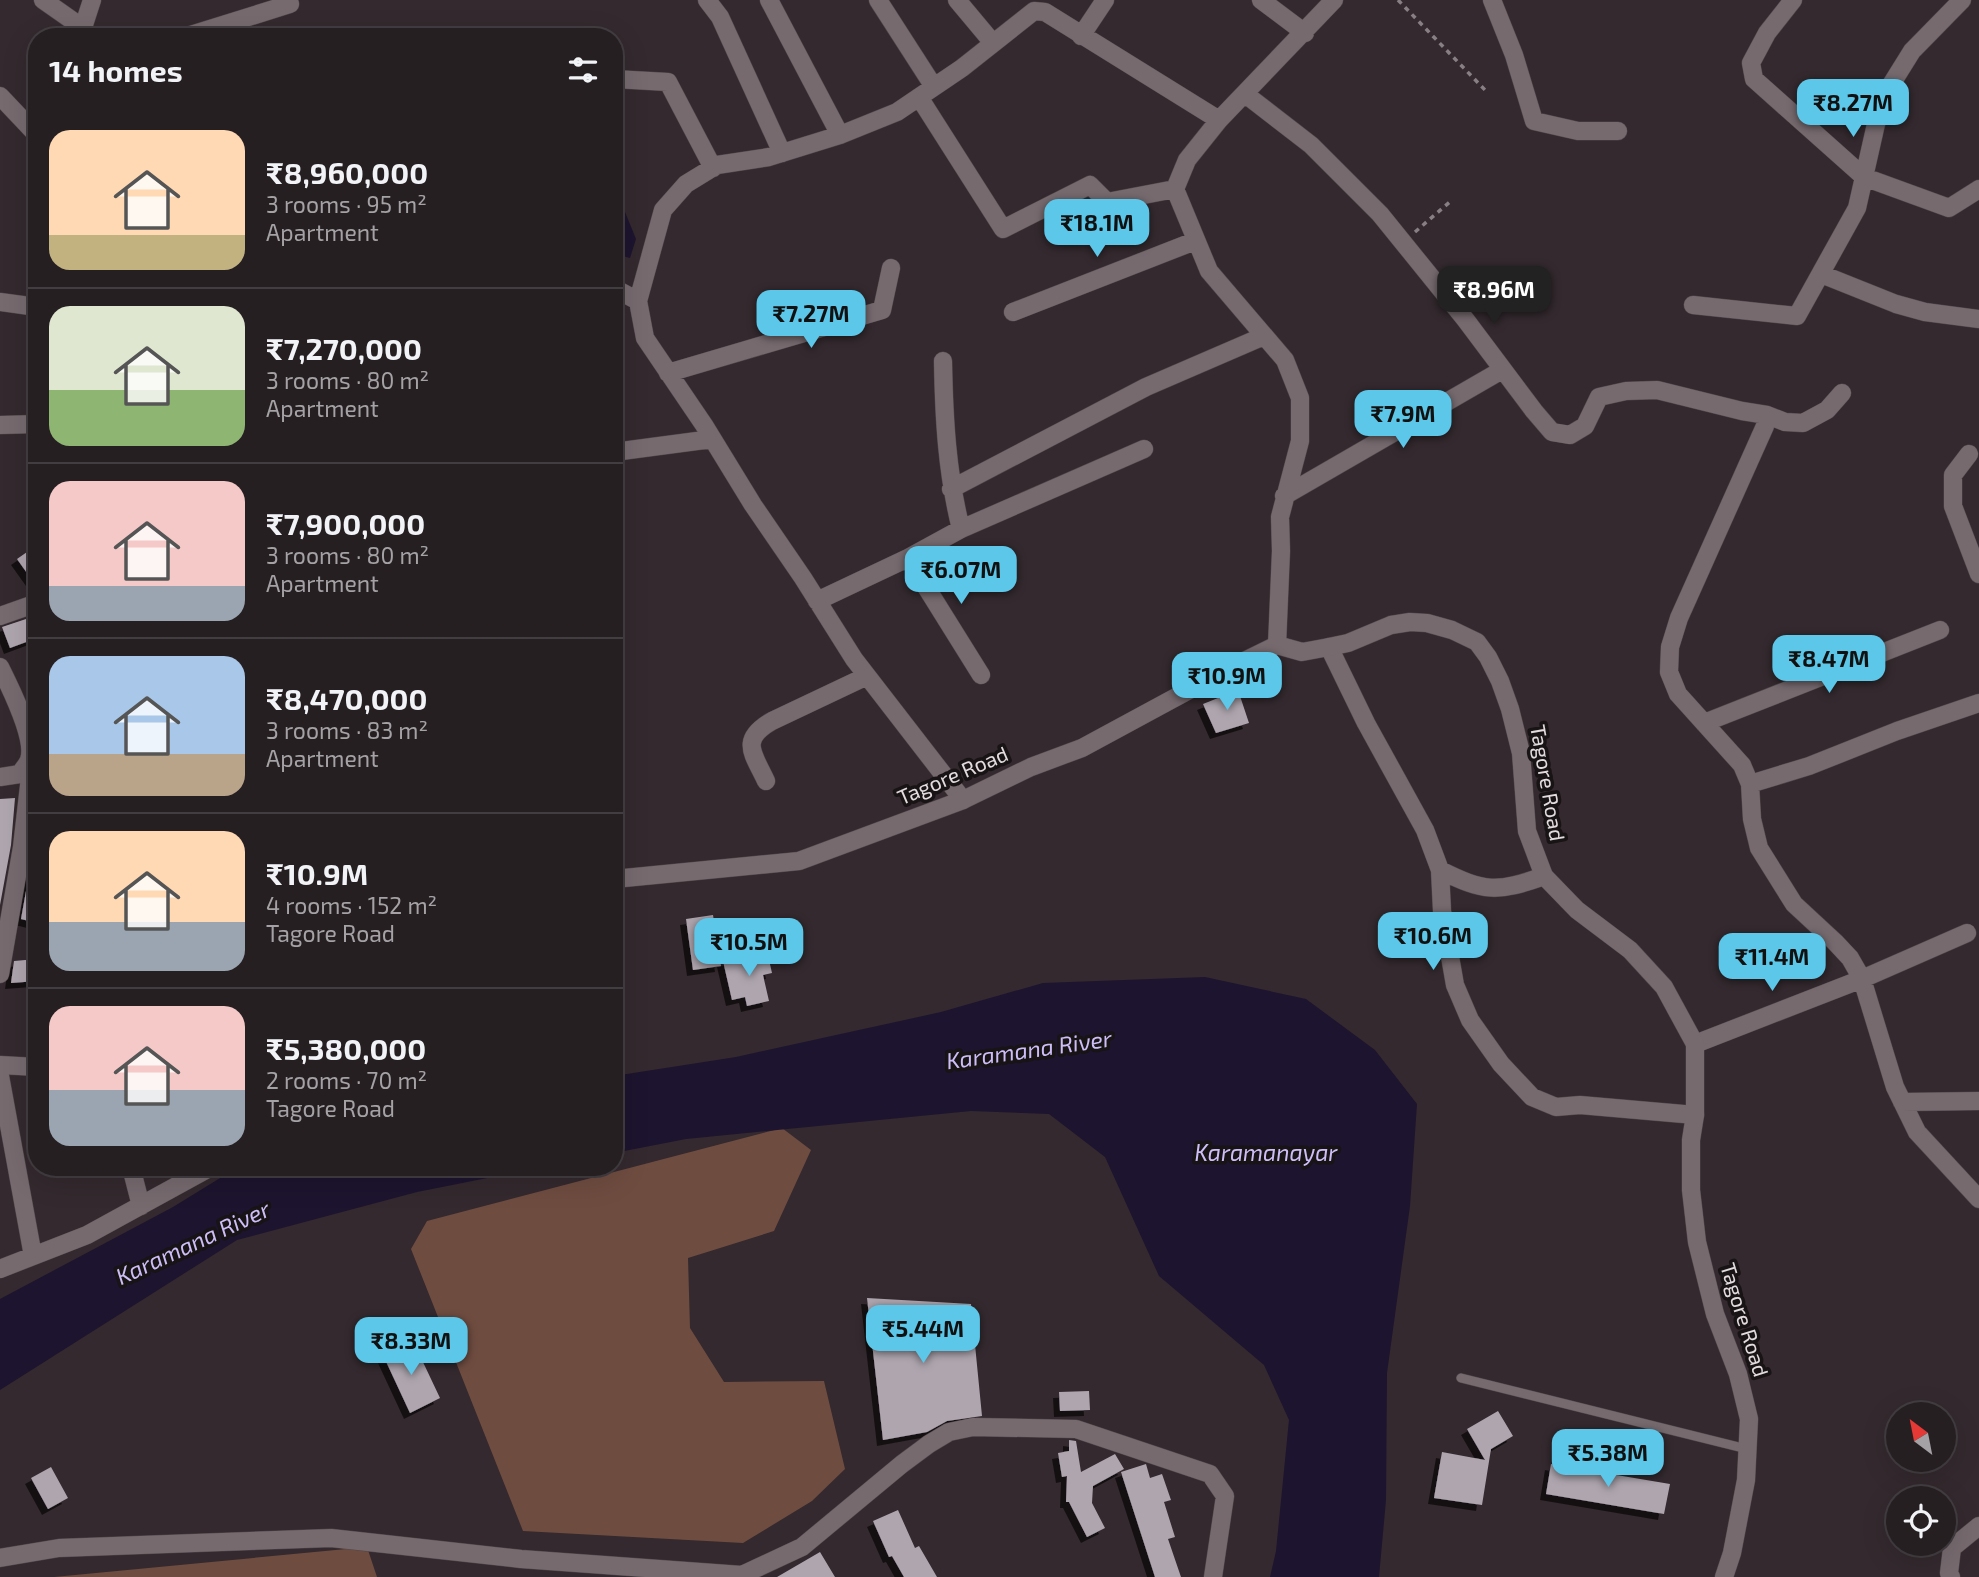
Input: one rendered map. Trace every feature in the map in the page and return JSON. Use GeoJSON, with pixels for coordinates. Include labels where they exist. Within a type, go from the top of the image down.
{"type":"FeatureCollection","features":[{"type":"Feature","properties":{"kind":"street"},"geometry":{"type":"LineString","coordinates":[[43,0],[77,28]]}},
{"type":"Feature","properties":{"kind":"street"},"geometry":{"type":"LineString","coordinates":[[707,0],[720,17],[782,153]]}},
{"type":"Feature","properties":{"kind":"street"},"geometry":{"type":"LineString","coordinates":[[769,0],[840,135]]}},
{"type":"Feature","properties":{"kind":"street"},"geometry":{"type":"LineString","coordinates":[[877,0],[934,87]]}},
{"type":"Feature","properties":{"kind":"street"},"geometry":{"type":"LineString","coordinates":[[957,0],[993,44]]}},
{"type":"Feature","properties":{"kind":"street"},"geometry":{"type":"LineString","coordinates":[[1081,36],[1105,0]]}},
{"type":"Feature","properties":{"kind":"street"},"geometry":{"type":"LineString","coordinates":[[1261,0],[1304,33]]}},
{"type":"Feature","properties":{"kind":"street"},"geometry":{"type":"LineString","coordinates":[[1492,0],[1514,55],[1534,121],[1578,131],[1618,131]]}},
{"type":"Feature","properties":{"kind":"street"},"geometry":{"type":"LineString","coordinates":[[1793,0],[1767,33],[1751,63],[1754,79],[1864,177],[1950,208],[1979,189]]}},
{"type":"Feature","properties":{"kind":"street"},"geometry":{"type":"LineString","coordinates":[[1693,306],[1797,316],[1857,208],[1876,124],[1889,88],[1912,51],[1962,0]]}},
{"type":"Feature","properties":{"kind":"street"},"geometry":{"type":"LineString","coordinates":[[84,28],[94,2]]}},
{"type":"Feature","properties":{"kind":"street"},"geometry":{"type":"LineString","coordinates":[[1277,645],[1280,517],[1300,441],[1300,398],[1284,360],[1209,271],[1175,189],[1187,160],[1219,120],[1304,33],[1324,3]]}},
{"type":"Feature","properties":{"kind":"street"},"geometry":{"type":"LineString","coordinates":[[213,28],[290,4]]}},
{"type":"Feature","properties":{"kind":"street"},"geometry":{"type":"LineString","coordinates":[[962,800],[867,676],[645,338],[638,301],[663,211],[686,184],[713,168],[782,153],[840,135],[897,112],[993,44],[1034,11],[1045,12],[1219,120]]}},
{"type":"Feature","properties":{"kind":"street"},"geometry":{"type":"LineString","coordinates":[[623,80],[668,82],[713,168]]}},
{"type":"Feature","properties":{"kind":"street"},"geometry":{"type":"LineString","coordinates":[[1245,94],[1311,145],[1380,214],[1552,432],[1570,435],[1585,426],[1599,397],[1626,391],[1657,390],[1767,415],[1785,422],[1803,423],[1827,410],[1842,393]]}},
{"type":"Feature","properties":{"kind":"street"},"geometry":{"type":"LineString","coordinates":[[0,96],[28,126]]}},
{"type":"Feature","properties":{"kind":"street"},"geometry":{"type":"LineString","coordinates":[[919,97],[1003,229],[1090,185],[1107,202],[1175,189]]}},
{"type":"Feature","properties":{"kind":"street"},"geometry":{"type":"LineString","coordinates":[[1013,312],[1195,241]]}},
{"type":"Feature","properties":{"kind":"street"},"geometry":{"type":"LineString","coordinates":[[668,373],[881,310],[891,268]]}},
{"type":"Feature","properties":{"kind":"street"},"geometry":{"type":"LineString","coordinates":[[1821,274],[1906,307],[1979,319]]}},
{"type":"Feature","properties":{"kind":"street"},"geometry":{"type":"LineString","coordinates":[[623,293],[638,301]]}},
{"type":"Feature","properties":{"kind":"street"},"geometry":{"type":"LineString","coordinates":[[0,302],[28,306]]}},
{"type":"Feature","properties":{"kind":"street"},"geometry":{"type":"LineString","coordinates":[[951,489],[1146,387],[1264,336]]}},
{"type":"Feature","properties":{"kind":"street"},"geometry":{"type":"LineString","coordinates":[[943,361],[946,447],[951,489],[961,529]]}},
{"type":"Feature","properties":{"kind":"street"},"geometry":{"type":"LineString","coordinates":[[1284,496],[1502,370]]}},
{"type":"Feature","properties":{"kind":"street"},"geometry":{"type":"LineString","coordinates":[[1767,415],[1765,426],[1679,618],[1670,647],[1670,672],[1678,694],[1742,765],[1750,784],[1752,819],[1759,848],[1794,904],[1843,950],[1862,979],[1879,1039],[1902,1102],[1917,1132],[1979,1199]]}},
{"type":"Feature","properties":{"kind":"street"},"geometry":{"type":"LineString","coordinates":[[0,425],[28,424]]}},
{"type":"Feature","properties":{"kind":"street"},"geometry":{"type":"LineString","coordinates":[[623,451],[712,439]]}},
{"type":"Feature","properties":{"kind":"street"},"geometry":{"type":"LineString","coordinates":[[817,601],[908,558],[961,529],[1144,449]]}},
{"type":"Feature","properties":{"kind":"street"},"geometry":{"type":"LineString","coordinates":[[1969,454],[1953,474],[1953,506],[1979,574]]}},
{"type":"Feature","properties":{"kind":"street"},"geometry":{"type":"LineString","coordinates":[[908,558],[981,675]]}},
{"type":"Feature","properties":{"kind":"street"},"geometry":{"type":"LineString","coordinates":[[0,616],[28,606]]}},
{"type":"Feature","properties":{"kind":"street","name":"Tagore Road"},"geometry":{"type":"LineString","coordinates":[[623,878],[799,862],[962,800],[1031,767],[1082,748],[1277,645],[1302,652],[1348,643],[1391,625],[1410,622],[1427,623],[1452,630],[1477,642],[1494,669],[1510,709],[1521,752],[1527,831],[1544,876],[1577,910],[1630,950],[1664,987],[1695,1044],[1691,1190],[1697,1241],[1715,1314],[1738,1374],[1749,1419],[1746,1480],[1732,1553],[1724,1577]]}},
{"type":"Feature","properties":{"kind":"street"},"geometry":{"type":"LineString","coordinates":[[1704,723],[1940,630]]}},
{"type":"Feature","properties":{"kind":"street"},"geometry":{"type":"LineString","coordinates":[[1329,647],[1366,723],[1425,830],[1440,870],[1444,925],[1455,985],[1470,1020],[1501,1064],[1532,1097],[1556,1107],[1580,1105],[1695,1115]]}},
{"type":"Feature","properties":{"kind":"street"},"geometry":{"type":"LineString","coordinates":[[0,667],[28,738]]}},
{"type":"Feature","properties":{"kind":"street"},"geometry":{"type":"LineString","coordinates":[[766,781],[750,747],[751,738],[758,730],[867,676]]}},
{"type":"Feature","properties":{"kind":"street"},"geometry":{"type":"LineString","coordinates":[[1750,784],[1809,766],[1897,731],[1979,703]]}},
{"type":"Feature","properties":{"kind":"street"},"geometry":{"type":"LineString","coordinates":[[0,777],[28,776]]}},
{"type":"Feature","properties":{"kind":"street"},"geometry":{"type":"LineString","coordinates":[[0,974],[22,847],[28,786]]}},
{"type":"Feature","properties":{"kind":"street"},"geometry":{"type":"LineString","coordinates":[[1440,870],[1479,888],[1502,888],[1544,876]]}},
{"type":"Feature","properties":{"kind":"street"},"geometry":{"type":"LineString","coordinates":[[1695,1044],[1862,979],[1967,933]]}},
{"type":"Feature","properties":{"kind":"street"},"geometry":{"type":"LineString","coordinates":[[0,1065],[28,1067]]}},
{"type":"Feature","properties":{"kind":"street"},"geometry":{"type":"LineString","coordinates":[[0,1076],[33,1256]]}},
{"type":"Feature","properties":{"kind":"street"},"geometry":{"type":"LineString","coordinates":[[1902,1102],[1979,1101]]}},
{"type":"Feature","properties":{"kind":"street"},"geometry":{"type":"LineString","coordinates":[[133,1176],[141,1206]]}},
{"type":"Feature","properties":{"kind":"street"},"geometry":{"type":"LineString","coordinates":[[0,1269],[87,1236],[195,1176]]}},
{"type":"Feature","properties":{"kind":"street"},"geometry":{"type":"LineString","coordinates":[[0,1558],[60,1548],[331,1538],[521,1559],[742,1576],[802,1548],[902,1464],[949,1433],[973,1427],[1041,1427],[1076,1429],[1210,1474],[1225,1496],[1213,1577]]}},
{"type":"Feature","properties":{"kind":"street"},"geometry":{"type":"LineString","coordinates":[[1951,1577],[1949,1573],[1952,1548],[1979,1526]]}},
{"type":"Feature","properties":{"kind":"lane"},"geometry":{"type":"LineString","coordinates":[[1461,1378],[1747,1449]]}},
{"type":"Feature","properties":{"kind":"path"},"geometry":{"type":"LineString","coordinates":[[1398,0],[1486,91]]}},
{"type":"Feature","properties":{"kind":"path"},"geometry":{"type":"LineString","coordinates":[[1403,243],[1452,200]]}},
{"type":"Feature","properties":{"kind":"shaded area"},"geometry":{"type":"Polygon","coordinates":[[[782,1128],[811,1150],[774,1231],[688,1258],[690,1328],[724,1382],[824,1381],[845,1469],[812,1501],[743,1543],[523,1531],[411,1249],[427,1221],[599,1176],[623,1176],[623,1170],[782,1128]]]}},
{"type":"Feature","properties":{"kind":"shaded area"},"geometry":{"type":"Polygon","coordinates":[[[367,1547],[377,1577],[54,1577],[367,1547]]]}},
{"type":"Feature","properties":{"kind":"water"},"geometry":{"type":"Polygon","coordinates":[[[623,207],[636,239],[630,258],[623,256],[623,207]]]}},
{"type":"Feature","properties":{"kind":"water","name":"Karamanayar"},"geometry":{"type":"Polygon","coordinates":[[[1205,977],[1306,999],[1375,1050],[1417,1104],[1410,1206],[1387,1373],[1386,1500],[1379,1577],[1270,1577],[1276,1551],[1289,1420],[1264,1365],[1159,1276],[1105,1157],[1049,1114],[971,1111],[686,1139],[623,1151],[623,1075],[736,1057],[941,1012],[1043,983],[1205,977]]]}},
{"type":"Feature","properties":{"kind":"water","name":"Karamana River"},"geometry":{"type":"Polygon","coordinates":[[[223,1176],[498,1176],[417,1192],[237,1240],[0,1390],[0,1299],[173,1207],[223,1176]]]}},
{"type":"Feature","properties":{"kind":"building"},"geometry":{"type":"Polygon","coordinates":[[[28,551],[28,574],[17,559],[28,551]]]}},
{"type":"Feature","properties":{"kind":"building"},"geometry":{"type":"Polygon","coordinates":[[[28,618],[28,641],[10,648],[2,627],[28,618]]]}},
{"type":"Feature","properties":{"kind":"building"},"geometry":{"type":"Polygon","coordinates":[[[1238,690],[1249,723],[1216,733],[1203,704],[1238,690]]]}},
{"type":"Feature","properties":{"kind":"building"},"geometry":{"type":"Polygon","coordinates":[[[15,798],[11,845],[0,905],[0,799],[15,798]]]}},
{"type":"Feature","properties":{"kind":"building"},"geometry":{"type":"Polygon","coordinates":[[[28,880],[28,921],[21,919],[28,880]]]}},
{"type":"Feature","properties":{"kind":"building"},"geometry":{"type":"Polygon","coordinates":[[[713,915],[721,966],[693,970],[686,919],[713,915]]]}},
{"type":"Feature","properties":{"kind":"building"},"geometry":{"type":"Polygon","coordinates":[[[767,951],[772,973],[763,975],[769,1001],[747,1006],[745,997],[732,1000],[723,961],[767,951]]]}},
{"type":"Feature","properties":{"kind":"building"},"geometry":{"type":"Polygon","coordinates":[[[28,960],[28,982],[11,983],[14,961],[28,960]]]}},
{"type":"Feature","properties":{"kind":"building"},"geometry":{"type":"Polygon","coordinates":[[[867,1298],[971,1304],[982,1416],[947,1421],[927,1432],[883,1440],[867,1298]]]}},
{"type":"Feature","properties":{"kind":"building"},"geometry":{"type":"Polygon","coordinates":[[[413,1341],[440,1398],[410,1413],[383,1355],[413,1341]]]}},
{"type":"Feature","properties":{"kind":"building"},"geometry":{"type":"Polygon","coordinates":[[[1089,1391],[1090,1410],[1060,1411],[1059,1392],[1089,1391]]]}},
{"type":"Feature","properties":{"kind":"building"},"geometry":{"type":"Polygon","coordinates":[[[1498,1411],[1513,1436],[1491,1449],[1482,1505],[1434,1498],[1442,1452],[1485,1460],[1467,1429],[1498,1411]]]}},
{"type":"Feature","properties":{"kind":"building"},"geometry":{"type":"Polygon","coordinates":[[[1069,1440],[1076,1441],[1081,1472],[1115,1454],[1124,1469],[1093,1486],[1092,1503],[1105,1528],[1087,1537],[1069,1502],[1066,1502],[1067,1476],[1062,1477],[1058,1453],[1069,1451],[1069,1440]]]}},
{"type":"Feature","properties":{"kind":"building"},"geometry":{"type":"Polygon","coordinates":[[[1146,1464],[1150,1478],[1162,1474],[1171,1500],[1164,1502],[1175,1537],[1168,1539],[1181,1577],[1155,1577],[1121,1472],[1146,1464]]]}},
{"type":"Feature","properties":{"kind":"building"},"geometry":{"type":"Polygon","coordinates":[[[1551,1464],[1670,1484],[1664,1514],[1546,1494],[1551,1464]]]}},
{"type":"Feature","properties":{"kind":"building"},"geometry":{"type":"Polygon","coordinates":[[[51,1467],[68,1498],[48,1509],[31,1478],[51,1467]]]}},
{"type":"Feature","properties":{"kind":"building"},"geometry":{"type":"Polygon","coordinates":[[[898,1510],[915,1548],[919,1546],[937,1577],[904,1577],[892,1556],[889,1557],[873,1521],[898,1510]]]}},
{"type":"Feature","properties":{"kind":"building"},"geometry":{"type":"Polygon","coordinates":[[[820,1552],[835,1577],[777,1577],[820,1552]]]}}]}
